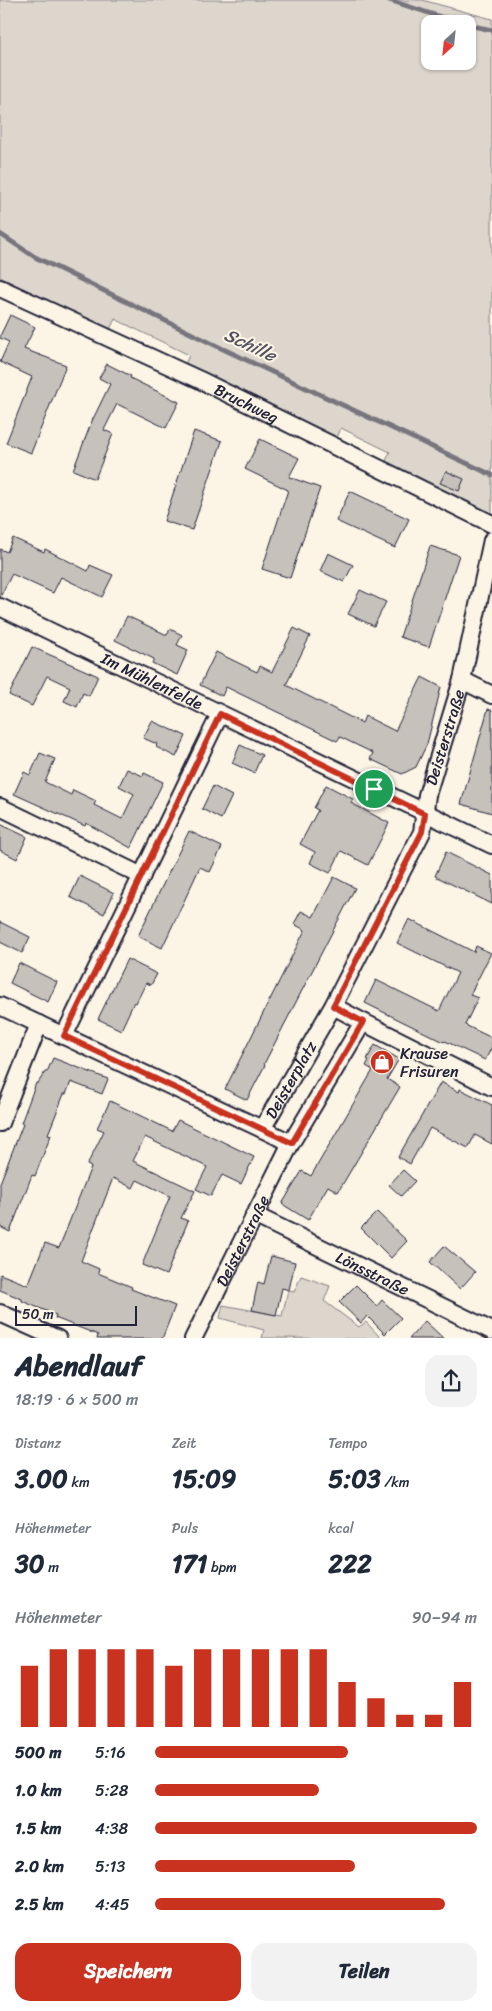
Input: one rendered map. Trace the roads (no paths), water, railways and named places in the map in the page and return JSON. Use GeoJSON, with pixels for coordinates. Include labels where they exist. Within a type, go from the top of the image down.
{"type":"FeatureCollection","features":[{"type":"Feature","properties":{"kind":"street","name":"Bruchweg"},"geometry":{"type":"LineString","coordinates":[[0,288],[200,380],[492,524]]}},
{"type":"Feature","properties":{"kind":"street","name":"Deisterstraße"},"geometry":{"type":"LineString","coordinates":[[333,1006],[422,832],[427,795],[462,680],[492,540]]}},
{"type":"Feature","properties":{"kind":"street","name":"Im Mühlenfelde"},"geometry":{"type":"LineString","coordinates":[[0,607],[492,845]]}},
{"type":"Feature","properties":{"kind":"street"},"geometry":{"type":"LineString","coordinates":[[462,680],[492,694]]}},
{"type":"Feature","properties":{"kind":"street"},"geometry":{"type":"LineString","coordinates":[[64,1036],[220,714]]}},
{"type":"Feature","properties":{"kind":"street"},"geometry":{"type":"LineString","coordinates":[[0,807],[142,876]]}},
{"type":"Feature","properties":{"kind":"street"},"geometry":{"type":"LineString","coordinates":[[0,1006],[262,1129]]}},
{"type":"Feature","properties":{"kind":"street"},"geometry":{"type":"LineString","coordinates":[[333,1006],[492,1087]]}},
{"type":"Feature","properties":{"kind":"street","name":"Deisterplatz"},"geometry":{"type":"LineString","coordinates":[[333,1006],[262,1129],[292,1143],[363,1022]]}},
{"type":"Feature","properties":{"kind":"street"},"geometry":{"type":"LineString","coordinates":[[0,1123],[39,1024]]}},
{"type":"Feature","properties":{"kind":"street","name":"Deisterstraße"},"geometry":{"type":"LineString","coordinates":[[194,1338],[254,1215],[292,1143]]}},
{"type":"Feature","properties":{"kind":"street","name":"Lönsstraße"},"geometry":{"type":"LineString","coordinates":[[254,1215],[492,1331]]}},
{"type":"Feature","properties":{"kind":"street"},"geometry":{"type":"LineString","coordinates":[[0,1313],[58,1338]]}},
{"type":"Feature","properties":{"kind":"waterway"},"geometry":{"type":"LineString","coordinates":[[389,0],[435,15]]}},
{"type":"Feature","properties":{"kind":"waterway"},"geometry":{"type":"LineString","coordinates":[[476,27],[492,30]]}},
{"type":"Feature","properties":{"kind":"waterway","name":"Schille"},"geometry":{"type":"LineString","coordinates":[[0,234],[35,257],[221,348],[492,475]]}},
{"type":"Feature","properties":{"kind":"place","name":"Krause Frisuren"},"geometry":{"type":"Point","coordinates":[382,1062]}}]}
